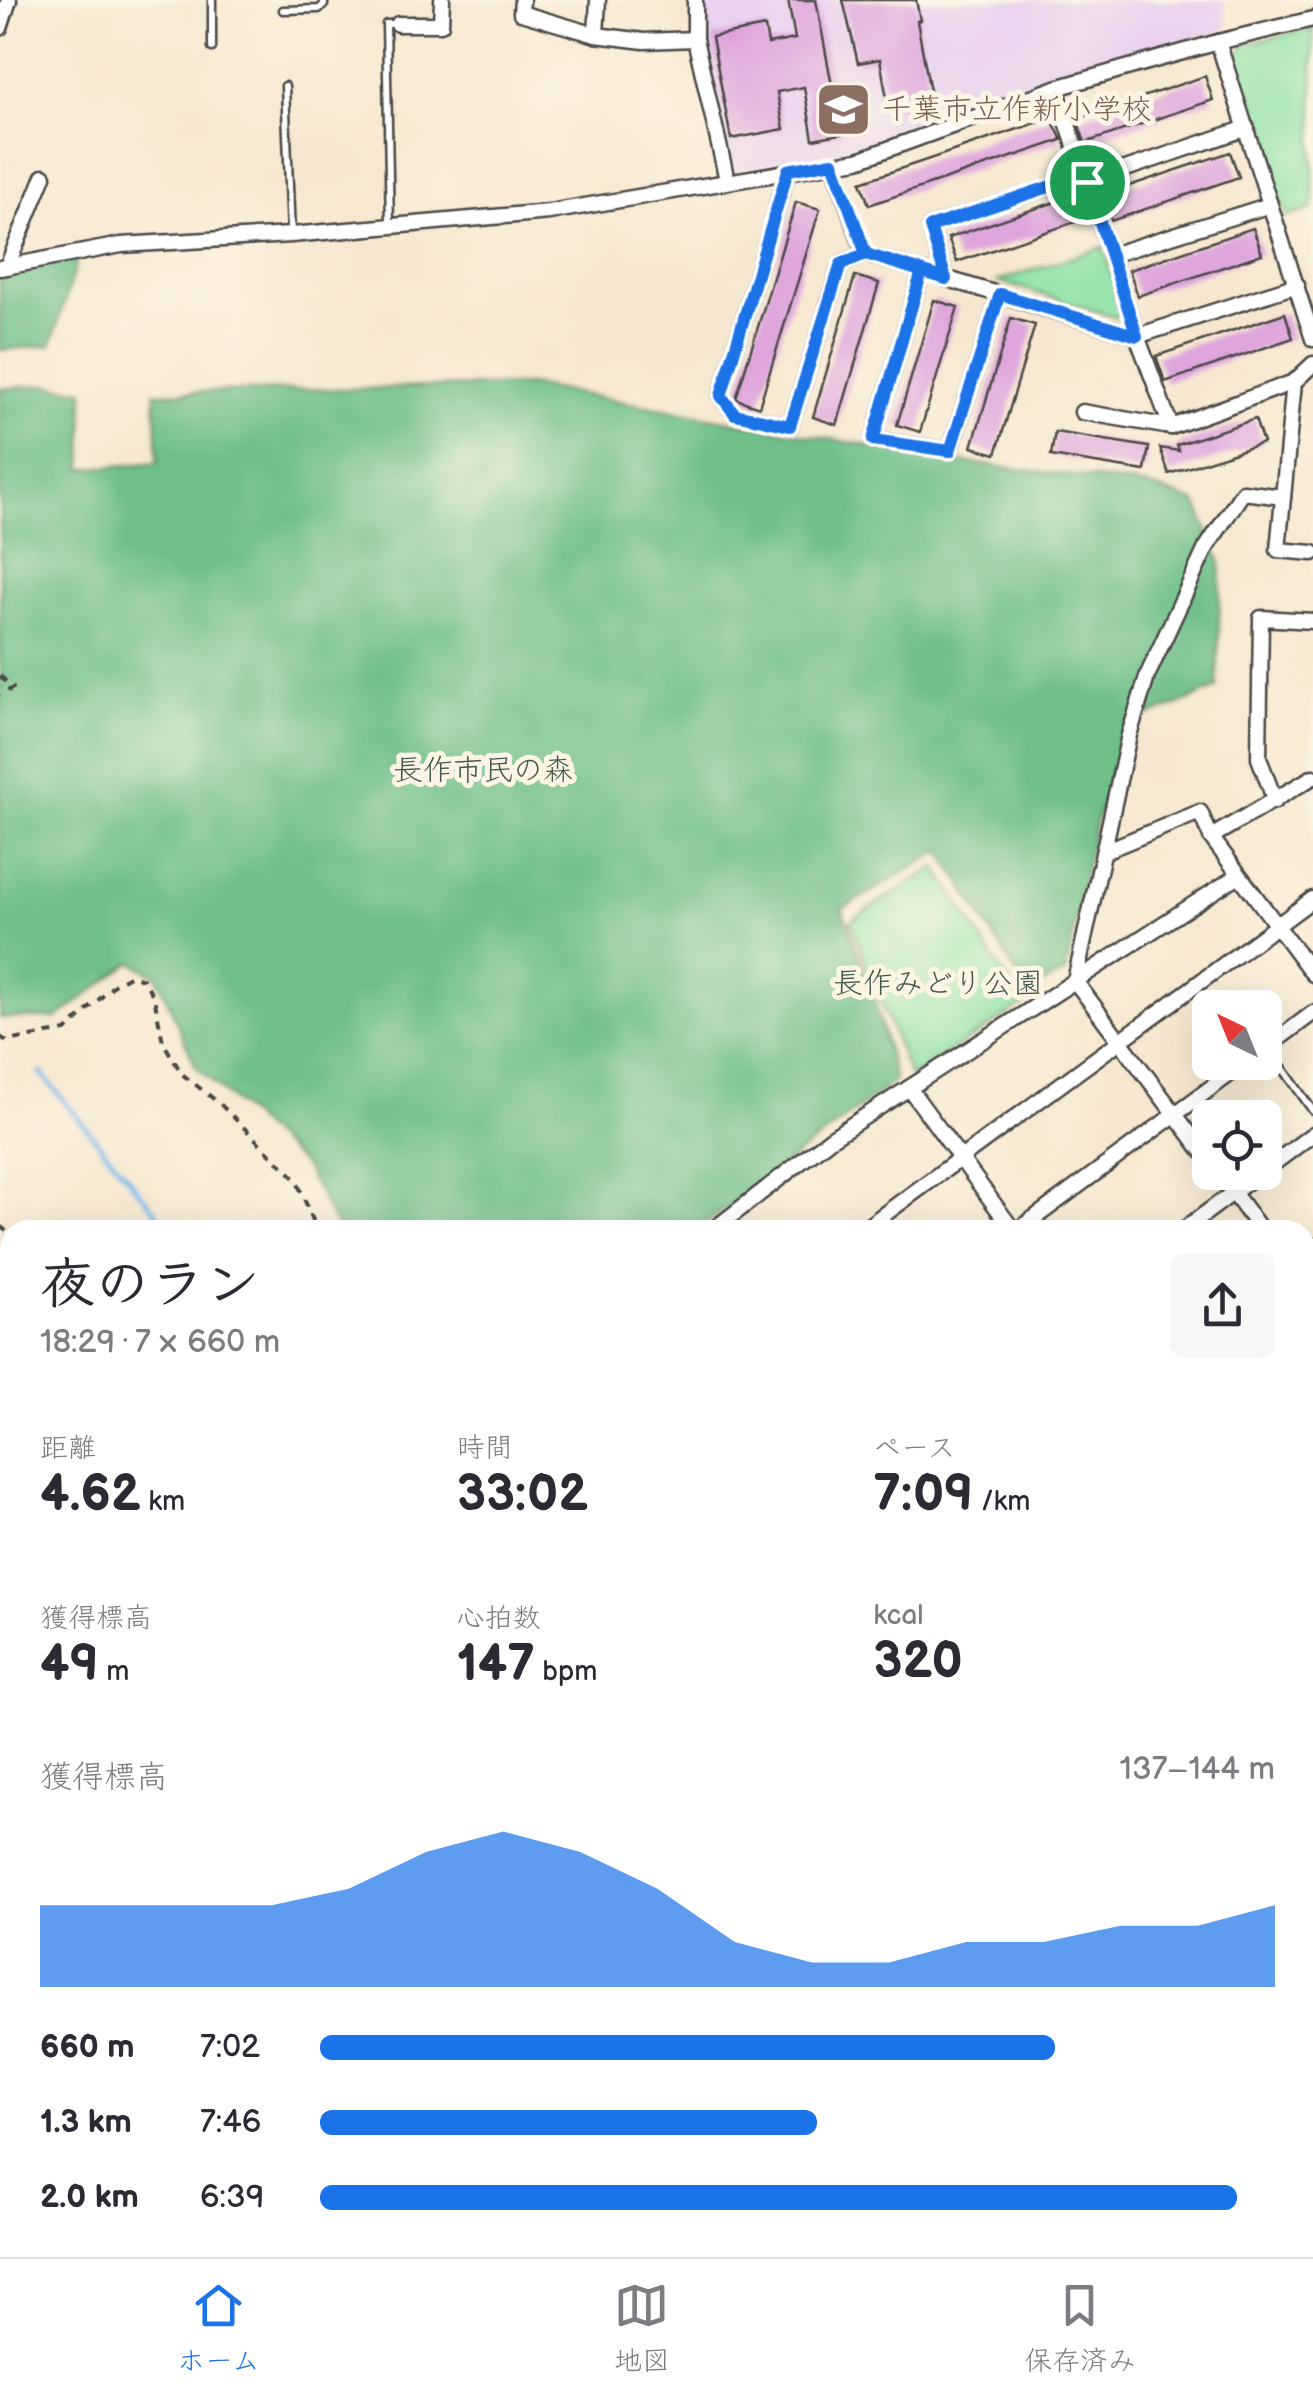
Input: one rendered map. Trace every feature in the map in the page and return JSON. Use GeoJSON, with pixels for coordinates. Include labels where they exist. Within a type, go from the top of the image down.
{"type":"FeatureCollection","features":[{"type":"Feature","properties":{"kind":"street"},"geometry":{"type":"LineString","coordinates":[[0,28],[9,0]]}},
{"type":"Feature","properties":{"kind":"street"},"geometry":{"type":"LineString","coordinates":[[398,24],[440,24],[442,0]]}},
{"type":"Feature","properties":{"kind":"street"},"geometry":{"type":"LineString","coordinates":[[522,0],[522,13],[596,34],[644,40],[695,39]]}},
{"type":"Feature","properties":{"kind":"street"},"geometry":{"type":"LineString","coordinates":[[596,34],[598,0]]}},
{"type":"Feature","properties":{"kind":"street"},"geometry":{"type":"LineString","coordinates":[[695,0],[695,39],[727,180]]}},
{"type":"Feature","properties":{"kind":"street"},"geometry":{"type":"LineString","coordinates":[[4,267],[121,245],[291,235],[549,212],[858,160],[1056,88],[1313,19]]}},
{"type":"Feature","properties":{"kind":"street"},"geometry":{"type":"LineString","coordinates":[[1218,42],[1313,339]]}},
{"type":"Feature","properties":{"kind":"street"},"geometry":{"type":"LineString","coordinates":[[1056,88],[1170,428]]}},
{"type":"Feature","properties":{"kind":"street"},"geometry":{"type":"LineString","coordinates":[[946,279],[930,227],[1247,128]]}},
{"type":"Feature","properties":{"kind":"street"},"geometry":{"type":"LineString","coordinates":[[833,162],[866,254]]}},
{"type":"Feature","properties":{"kind":"street"},"geometry":{"type":"LineString","coordinates":[[788,170],[721,396],[735,414],[790,426],[841,264],[866,254],[1137,336],[1297,286]]}},
{"type":"Feature","properties":{"kind":"street"},"geometry":{"type":"LineString","coordinates":[[4,267],[44,176]]}},
{"type":"Feature","properties":{"kind":"street"},"geometry":{"type":"LineString","coordinates":[[1110,255],[1270,205]]}},
{"type":"Feature","properties":{"kind":"street"},"geometry":{"type":"LineString","coordinates":[[922,271],[873,440],[950,451],[1000,294]]}},
{"type":"Feature","properties":{"kind":"street"},"geometry":{"type":"LineString","coordinates":[[1082,412],[1170,428],[1294,382],[1313,364]]}},
{"type":"Feature","properties":{"kind":"street"},"geometry":{"type":"LineString","coordinates":[[1294,382],[1278,550],[1313,553]]}},
{"type":"Feature","properties":{"kind":"street"},"geometry":{"type":"LineString","coordinates":[[1192,1137],[1075,980],[1129,736],[1148,674],[1206,548],[1243,492],[1283,497]]}},
{"type":"Feature","properties":{"kind":"street"},"geometry":{"type":"LineString","coordinates":[[1275,801],[1258,758],[1261,618],[1313,620]]}},
{"type":"Feature","properties":{"kind":"street"},"geometry":{"type":"LineString","coordinates":[[1211,837],[1313,778]]}},
{"type":"Feature","properties":{"kind":"street"},"geometry":{"type":"LineString","coordinates":[[1105,850],[1200,812],[1211,837],[1313,974]]}},
{"type":"Feature","properties":{"kind":"street"},"geometry":{"type":"LineString","coordinates":[[726,1220],[830,1139],[1239,875]]}},
{"type":"Feature","properties":{"kind":"street"},"geometry":{"type":"LineString","coordinates":[[876,1220],[1313,899]]}},
{"type":"Feature","properties":{"kind":"street"},"geometry":{"type":"LineString","coordinates":[[1282,1036],[1313,1013]]}},
{"type":"Feature","properties":{"kind":"street"},"geometry":{"type":"LineString","coordinates":[[1030,1220],[1221,1080]]}},
{"type":"Feature","properties":{"kind":"street"},"geometry":{"type":"LineString","coordinates":[[909,1088],[1008,1220]]}},
{"type":"Feature","properties":{"kind":"street"},"geometry":{"type":"LineString","coordinates":[[1282,1157],[1313,1134]]}},
{"type":"Feature","properties":{"kind":"street"},"geometry":{"type":"LineString","coordinates":[[1232,1190],[1254,1220]]}},
{"type":"Feature","properties":{"kind":"street"},"geometry":{"type":"LineString","coordinates":[[1197,1220],[1238,1190]]}},
{"type":"Feature","properties":{"kind":"lane"},"geometry":{"type":"LineString","coordinates":[[212,0],[212,48]]}},
{"type":"Feature","properties":{"kind":"lane"},"geometry":{"type":"LineString","coordinates":[[284,10],[318,9],[324,6],[324,0]]}},
{"type":"Feature","properties":{"kind":"lane"},"geometry":{"type":"LineString","coordinates":[[390,226],[386,24],[398,24]]}},
{"type":"Feature","properties":{"kind":"lane"},"geometry":{"type":"LineString","coordinates":[[285,86],[291,235]]}},
{"type":"Feature","properties":{"kind":"lane"},"geometry":{"type":"LineString","coordinates":[[1282,1069],[1313,1111]]}},
{"type":"Feature","properties":{"kind":"path"},"geometry":{"type":"LineString","coordinates":[[0,676],[13,688],[0,695]]}},
{"type":"Feature","properties":{"kind":"path"},"geometry":{"type":"LineString","coordinates":[[0,1038],[8,1041],[66,1030],[115,984],[132,975],[143,979],[154,998],[163,1042],[182,1074],[220,1104],[296,1179],[313,1220]]}},
{"type":"Feature","properties":{"kind":"shaded area","name":"千葉市立作新小学校"},"geometry":{"type":"Polygon","coordinates":[[[704,0],[1224,0],[1227,29],[1057,75],[881,144],[735,171],[727,163],[704,49],[704,0]]]}},
{"type":"Feature","properties":{"kind":"green space"},"geometry":{"type":"Polygon","coordinates":[[[1313,28],[1313,208],[1287,217],[1230,66],[1246,44],[1313,28]]]}},
{"type":"Feature","properties":{"kind":"green space"},"geometry":{"type":"Polygon","coordinates":[[[1103,247],[1124,314],[1117,318],[998,281],[1103,247]]]}},
{"type":"Feature","properties":{"kind":"green space"},"geometry":{"type":"Polygon","coordinates":[[[79,254],[51,345],[0,350],[0,279],[79,254]]]}},
{"type":"Feature","properties":{"kind":"green space","name":"長作市民の森"},"geometry":{"type":"Polygon","coordinates":[[[44,385],[84,390],[83,469],[158,462],[155,393],[530,385],[954,461],[1144,485],[1196,502],[1221,563],[1217,688],[1127,723],[1093,831],[1066,972],[1028,992],[941,851],[842,909],[874,999],[895,1081],[710,1220],[333,1220],[305,1167],[196,1067],[157,976],[131,962],[57,1018],[0,1018],[0,389],[44,385]]]}},
{"type":"Feature","properties":{"kind":"green space","name":"長作みどり公園"},"geometry":{"type":"Polygon","coordinates":[[[936,867],[1023,1005],[910,1077],[850,921],[936,867]]]}},
{"type":"Feature","properties":{"kind":"building"},"geometry":{"type":"Polygon","coordinates":[[[788,0],[816,0],[841,134],[813,139],[804,87],[777,92],[784,129],[731,139],[712,37],[765,27],[768,44],[795,39],[788,0]]]}},
{"type":"Feature","properties":{"kind":"building"},"geometry":{"type":"Polygon","coordinates":[[[843,0],[916,0],[932,102],[889,110],[880,59],[858,63],[843,0]]]}},
{"type":"Feature","properties":{"kind":"building"},"geometry":{"type":"Polygon","coordinates":[[[1205,76],[1213,100],[1085,143],[1077,119],[1205,76]]]}},
{"type":"Feature","properties":{"kind":"building"},"geometry":{"type":"Polygon","coordinates":[[[1051,118],[1062,140],[869,205],[861,182],[1051,118]]]}},
{"type":"Feature","properties":{"kind":"building"},"geometry":{"type":"Polygon","coordinates":[[[1230,152],[1239,177],[1111,221],[1102,195],[1230,152]]]}},
{"type":"Feature","properties":{"kind":"building"},"geometry":{"type":"Polygon","coordinates":[[[1076,195],[1087,218],[957,262],[948,238],[1076,195]]]}},
{"type":"Feature","properties":{"kind":"building"},"geometry":{"type":"Polygon","coordinates":[[[796,202],[820,209],[759,407],[736,399],[796,202]]]}},
{"type":"Feature","properties":{"kind":"building"},"geometry":{"type":"Polygon","coordinates":[[[1253,228],[1262,254],[1138,296],[1129,270],[1253,228]]]}},
{"type":"Feature","properties":{"kind":"building"},"geometry":{"type":"Polygon","coordinates":[[[855,276],[879,283],[837,425],[813,417],[855,276]]]}},
{"type":"Feature","properties":{"kind":"building"},"geometry":{"type":"Polygon","coordinates":[[[934,300],[958,307],[920,432],[897,425],[934,300]]]}},
{"type":"Feature","properties":{"kind":"building"},"geometry":{"type":"Polygon","coordinates":[[[1285,313],[1293,338],[1165,382],[1156,356],[1285,313]]]}},
{"type":"Feature","properties":{"kind":"building"},"geometry":{"type":"Polygon","coordinates":[[[1011,318],[1035,325],[996,454],[972,447],[1011,318]]]}},
{"type":"Feature","properties":{"kind":"building"},"geometry":{"type":"Polygon","coordinates":[[[1255,419],[1263,443],[1169,474],[1160,448],[1179,451],[1177,445],[1255,419]]]}},
{"type":"Feature","properties":{"kind":"building"},"geometry":{"type":"Polygon","coordinates":[[[1055,432],[1149,447],[1145,471],[1051,456],[1055,432]]]}},
{"type":"Feature","properties":{"kind":"waterway"},"geometry":{"type":"LineString","coordinates":[[41,1073],[163,1220]]}},
{"type":"Feature","properties":{"kind":"place","name":"千葉市立作新小学校"},"geometry":{"type":"Point","coordinates":[843,110]}},
{"type":"Feature","properties":{"kind":"route"},"geometry":{"type":"LineString","coordinates":[[1087,182],[1084,175],[930,227],[946,279],[922,271],[866,254],[833,162],[788,170],[721,396],[735,414],[790,426],[841,264],[866,254],[922,271],[873,440],[950,451],[1000,294],[1137,336],[1087,182]]}}]}
